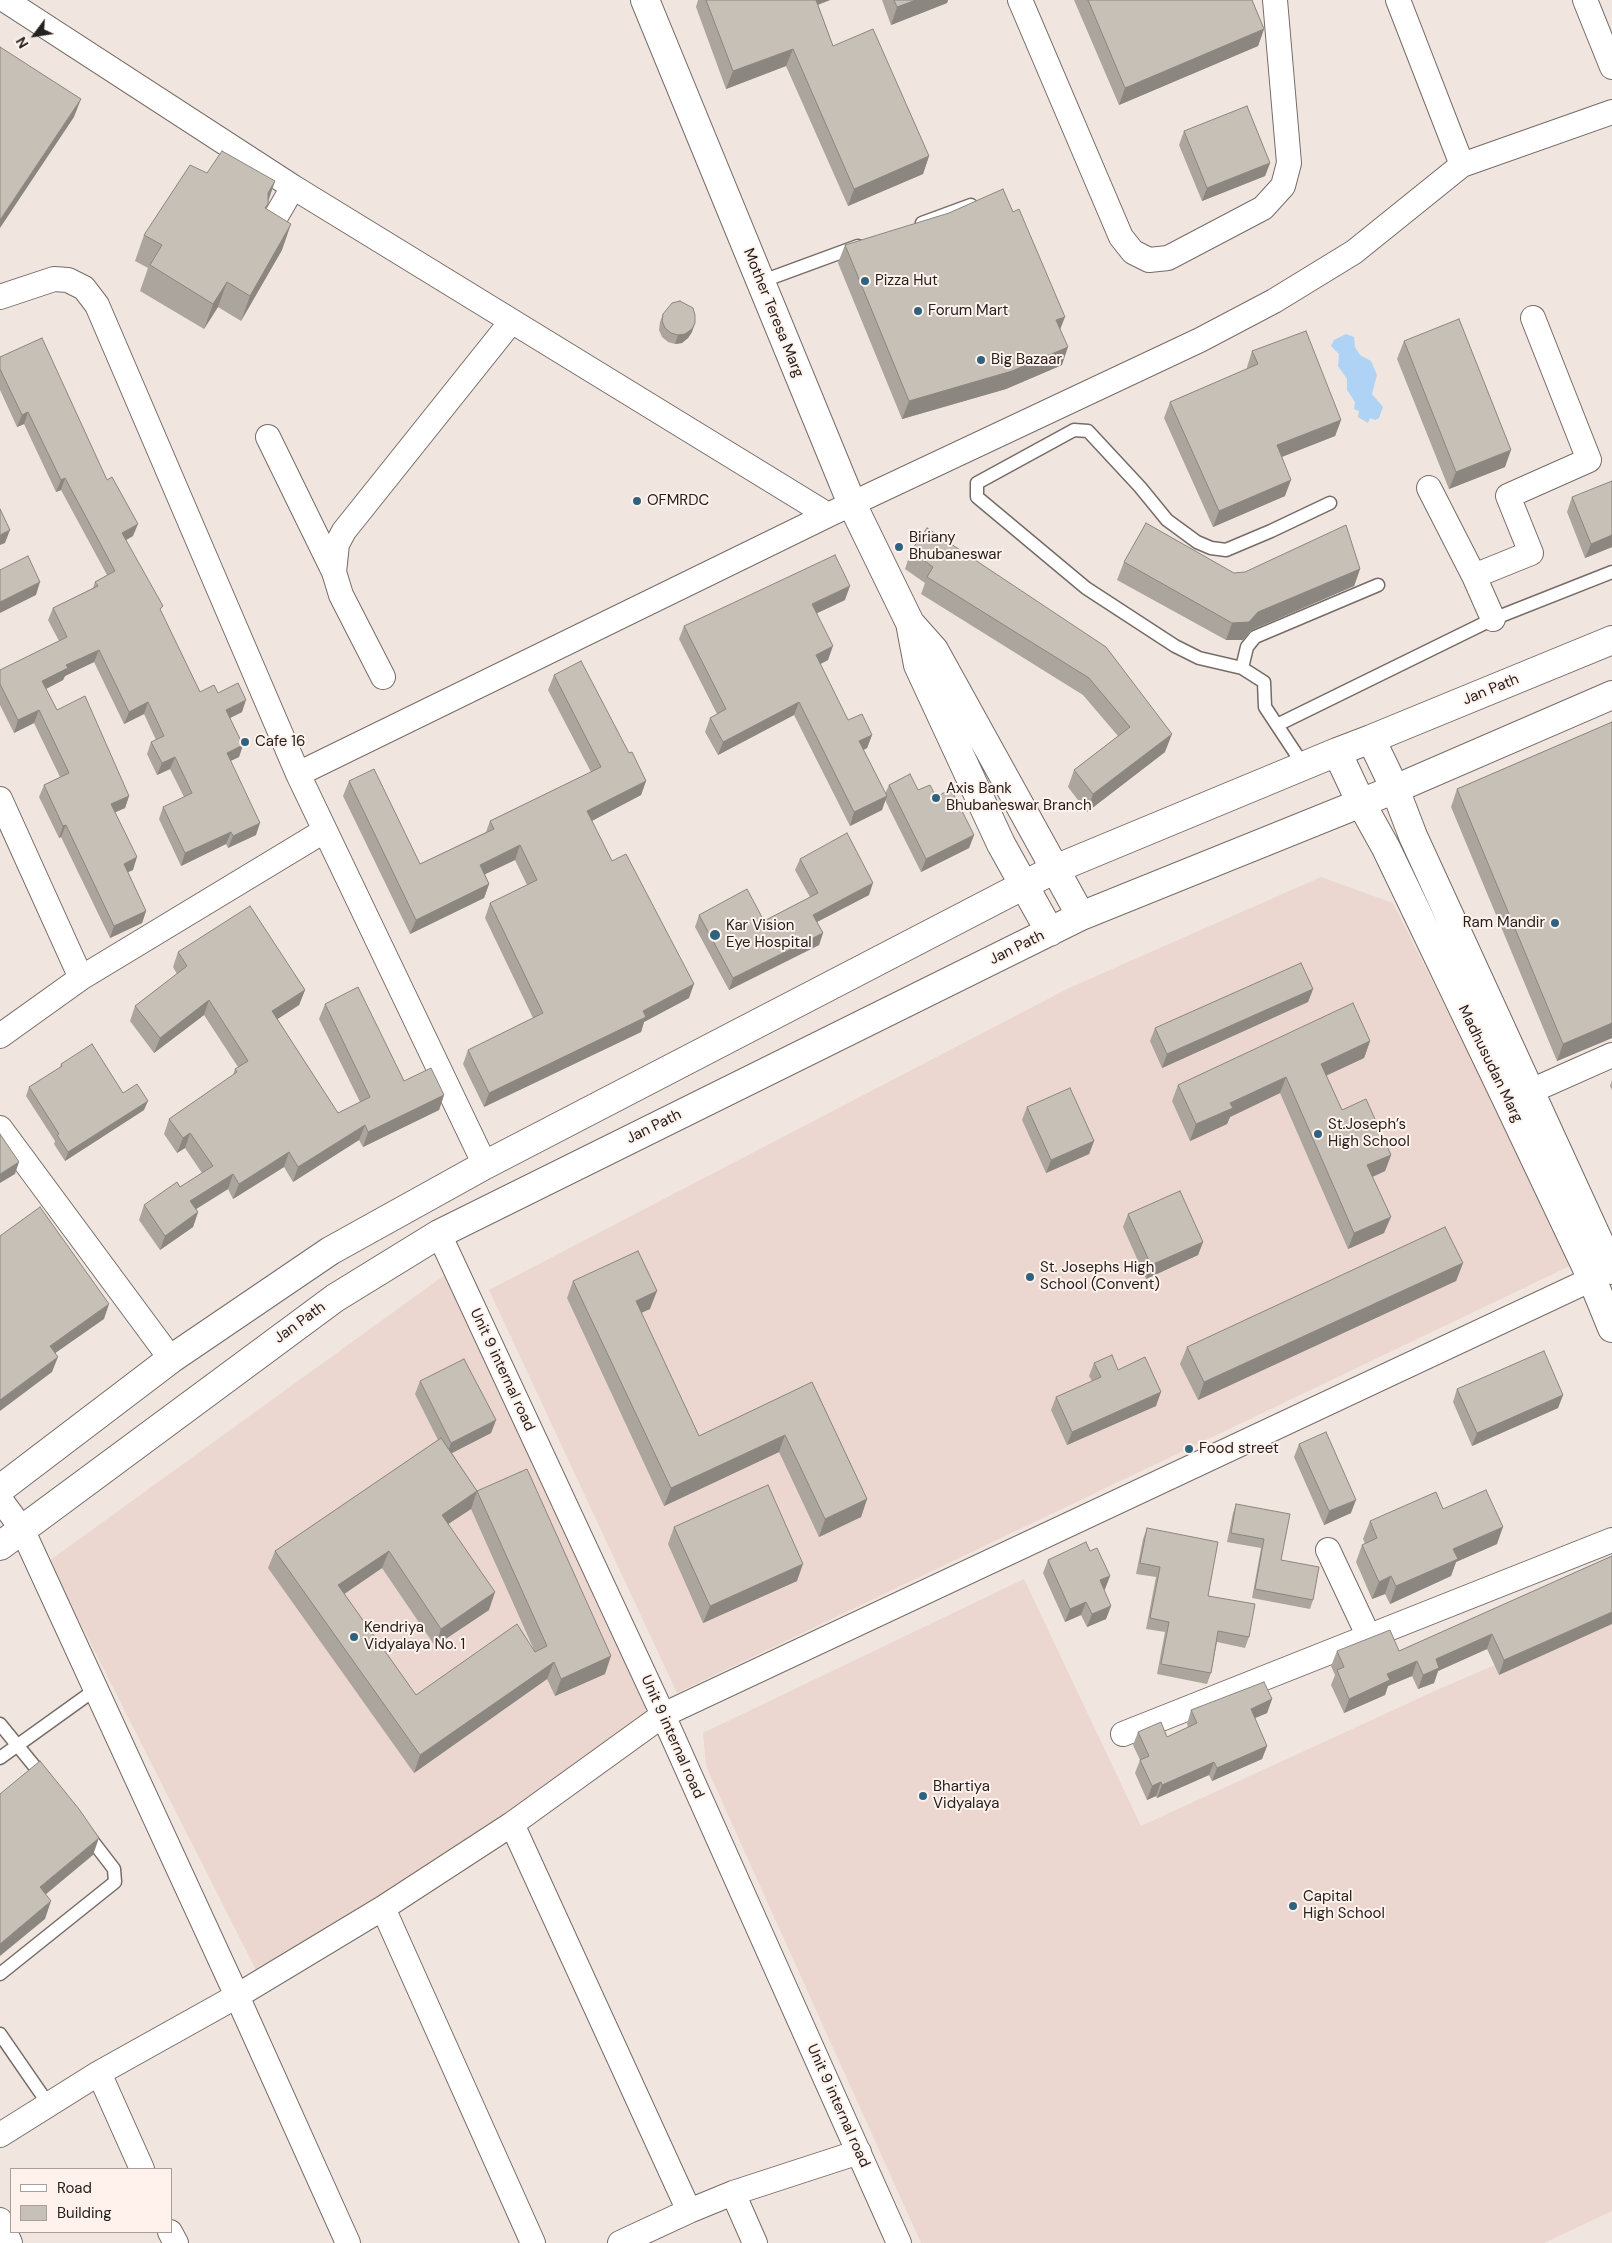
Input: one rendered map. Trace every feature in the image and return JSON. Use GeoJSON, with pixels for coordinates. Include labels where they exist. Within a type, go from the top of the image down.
{"type":"FeatureCollection","features":[{"type":"Feature","properties":{"kind":"main road","name":"Mother Teresa Marg"},"geometry":{"type":"LineString","coordinates":[[645,0],[760,282],[840,510],[910,623],[934,650],[1081,916]]}},
{"type":"Feature","properties":{"kind":"main road","name":"Mother Teresa Marg"},"geometry":{"type":"LineString","coordinates":[[910,623],[918,665],[1001,844],[1050,932]]}},
{"type":"Feature","properties":{"kind":"main road","name":"Jan Path"},"geometry":{"type":"LineString","coordinates":[[1337,752],[1612,640]]}},
{"type":"Feature","properties":{"kind":"main road"},"geometry":{"type":"LineString","coordinates":[[1394,789],[1612,695]]}},
{"type":"Feature","properties":{"kind":"main road","name":"Madhusudan Marg"},"geometry":{"type":"LineString","coordinates":[[1371,739],[1417,844],[1531,1091],[1602,1274],[1612,1328]]}},
{"type":"Feature","properties":{"kind":"main road"},"geometry":{"type":"LineString","coordinates":[[0,1489],[171,1359],[330,1251],[485,1166],[1024,887],[1055,869],[1337,752]]}},
{"type":"Feature","properties":{"kind":"main road","name":"Madhusudan Marg"},"geometry":{"type":"LineString","coordinates":[[1337,752],[1361,803],[1602,1274]]}},
{"type":"Feature","properties":{"kind":"main road","name":"Jan Path"},"geometry":{"type":"LineString","coordinates":[[0,1546],[335,1298],[439,1234],[1081,916],[1394,789]]}},
{"type":"Feature","properties":{"kind":"street"},"geometry":{"type":"LineString","coordinates":[[5,0],[293,187],[511,322],[840,510]]}},
{"type":"Feature","properties":{"kind":"street"},"geometry":{"type":"LineString","coordinates":[[1020,0],[1121,237],[1133,252],[1149,260],[1168,258],[1263,208],[1283,186],[1289,163],[1276,0]]}},
{"type":"Feature","properties":{"kind":"street"},"geometry":{"type":"LineString","coordinates":[[1398,0],[1462,165]]}},
{"type":"Feature","properties":{"kind":"street"},"geometry":{"type":"LineString","coordinates":[[1585,0],[1612,67]]}},
{"type":"Feature","properties":{"kind":"street"},"geometry":{"type":"LineString","coordinates":[[298,774],[840,510],[1191,344],[1274,302],[1354,252],[1462,165],[1612,112]]}},
{"type":"Feature","properties":{"kind":"street"},"geometry":{"type":"LineString","coordinates":[[271,225],[293,187]]}},
{"type":"Feature","properties":{"kind":"street"},"geometry":{"type":"LineString","coordinates":[[1,296],[54,279],[68,280],[84,288],[97,305],[298,774],[485,1166]]}},
{"type":"Feature","properties":{"kind":"street"},"geometry":{"type":"LineString","coordinates":[[1474,576],[1531,553],[1508,496],[1589,460],[1533,318]]}},
{"type":"Feature","properties":{"kind":"street"},"geometry":{"type":"LineString","coordinates":[[334,572],[337,544],[344,531],[511,322]]}},
{"type":"Feature","properties":{"kind":"street"},"geometry":{"type":"LineString","coordinates":[[268,437],[334,572],[341,595],[383,677]]}},
{"type":"Feature","properties":{"kind":"street"},"geometry":{"type":"LineString","coordinates":[[1429,488],[1474,576],[1493,619]]}},
{"type":"Feature","properties":{"kind":"street"},"geometry":{"type":"LineString","coordinates":[[0,799],[81,978]]}},
{"type":"Feature","properties":{"kind":"street"},"geometry":{"type":"LineString","coordinates":[[0,1036],[81,978],[324,831]]}},
{"type":"Feature","properties":{"kind":"street"},"geometry":{"type":"LineString","coordinates":[[1531,1091],[1612,1055]]}},
{"type":"Feature","properties":{"kind":"street"},"geometry":{"type":"LineString","coordinates":[[0,1128],[171,1359]]}},
{"type":"Feature","properties":{"kind":"street","name":"Unit 9 internal road"},"geometry":{"type":"LineString","coordinates":[[439,1234],[663,1715],[899,2243]]}},
{"type":"Feature","properties":{"kind":"street"},"geometry":{"type":"LineString","coordinates":[[0,2135],[99,2074],[237,1996],[383,1908],[512,1824],[663,1715],[1602,1274]]}},
{"type":"Feature","properties":{"kind":"street"},"geometry":{"type":"LineString","coordinates":[[0,1499],[22,1529],[237,1996],[348,2243]]}},
{"type":"Feature","properties":{"kind":"street"},"geometry":{"type":"LineString","coordinates":[[1123,1734],[1368,1635],[1612,1540]]}},
{"type":"Feature","properties":{"kind":"street"},"geometry":{"type":"LineString","coordinates":[[1328,1550],[1368,1635]]}},
{"type":"Feature","properties":{"kind":"street"},"geometry":{"type":"LineString","coordinates":[[512,1824],[690,2211]]}},
{"type":"Feature","properties":{"kind":"street"},"geometry":{"type":"LineString","coordinates":[[383,1908],[533,2243]]}},
{"type":"Feature","properties":{"kind":"street"},"geometry":{"type":"LineString","coordinates":[[99,2074],[142,2168]]}},
{"type":"Feature","properties":{"kind":"street"},"geometry":{"type":"LineString","coordinates":[[620,2243],[690,2211],[733,2194],[859,2152]]}},
{"type":"Feature","properties":{"kind":"street"},"geometry":{"type":"LineString","coordinates":[[733,2194],[755,2243]]}},
{"type":"Feature","properties":{"kind":"street"},"geometry":{"type":"LineString","coordinates":[[0,2220],[10,2243]]}},
{"type":"Feature","properties":{"kind":"lane"},"geometry":{"type":"LineString","coordinates":[[908,228],[971,205]]}},
{"type":"Feature","properties":{"kind":"lane"},"geometry":{"type":"LineString","coordinates":[[760,282],[871,241]]}},
{"type":"Feature","properties":{"kind":"lane"},"geometry":{"type":"LineString","coordinates":[[1304,766],[1265,706],[1264,682],[1242,668],[1199,658],[1175,646],[1086,588],[977,497],[976,483],[1074,430],[1088,431],[1140,487],[1167,520],[1197,542],[1211,548],[1226,550],[1330,503]]}},
{"type":"Feature","properties":{"kind":"lane"},"geometry":{"type":"LineString","coordinates":[[1277,725],[1493,619],[1612,572]]}},
{"type":"Feature","properties":{"kind":"lane"},"geometry":{"type":"LineString","coordinates":[[1242,668],[1246,647],[1255,638],[1378,585]]}},
{"type":"Feature","properties":{"kind":"lane"},"geometry":{"type":"LineString","coordinates":[[0,1758],[96,1689]]}},
{"type":"Feature","properties":{"kind":"lane"},"geometry":{"type":"LineString","coordinates":[[0,1724],[55,1791]]}},
{"type":"Feature","properties":{"kind":"lane"},"geometry":{"type":"LineString","coordinates":[[0,1974],[116,1882],[114,1868],[81,1826]]}},
{"type":"Feature","properties":{"kind":"lane"},"geometry":{"type":"LineString","coordinates":[[0,2034],[48,2105]]}},
{"type":"Feature","properties":{"kind":"shaded area","name":"St. Josephs High School (Convent)"},"geometry":{"type":"Polygon","coordinates":[[[1321,877],[1393,903],[1574,1264],[677,1693],[489,1290],[1069,988],[1321,877]]]}},
{"type":"Feature","properties":{"kind":"shaded area","name":"Kendriya Vidyalaya No. 1"},"geometry":{"type":"Polygon","coordinates":[[[446,1274],[656,1714],[259,1976],[49,1561],[446,1274]]]}},
{"type":"Feature","properties":{"kind":"shaded area","name":"Capital High School"},"geometry":{"type":"Polygon","coordinates":[[[1024,1579],[1141,1826],[1437,1690],[1612,1614],[1612,2211],[1544,2243],[921,2243],[706,1766],[703,1733],[1024,1579]]]}},
{"type":"Feature","properties":{"kind":"water"},"geometry":{"type":"Polygon","coordinates":[[[1346,334],[1354,337],[1355,347],[1360,355],[1371,361],[1377,375],[1372,394],[1383,407],[1379,418],[1375,420],[1370,418],[1368,423],[1358,417],[1359,411],[1354,409],[1355,402],[1347,390],[1347,379],[1338,366],[1339,354],[1331,346],[1334,340],[1346,334]]]}},
{"type":"Feature","properties":{"kind":"building"},"geometry":{"type":"Polygon","coordinates":[[[706,0],[816,0],[833,46],[873,29],[929,156],[854,189],[793,49],[733,71],[706,0]]]}},
{"type":"Feature","properties":{"kind":"building"},"geometry":{"type":"Polygon","coordinates":[[[894,0],[916,0],[897,7],[894,0]]]}},
{"type":"Feature","properties":{"kind":"building"},"geometry":{"type":"Polygon","coordinates":[[[1088,0],[1252,0],[1264,29],[1125,88],[1088,0]]]}},
{"type":"Feature","properties":{"kind":"building"},"geometry":{"type":"Polygon","coordinates":[[[0,47],[81,99],[0,220],[0,47]]]}},
{"type":"Feature","properties":{"kind":"building"},"geometry":{"type":"Polygon","coordinates":[[[1247,106],[1270,163],[1207,188],[1184,131],[1247,106]]]}},
{"type":"Feature","properties":{"kind":"building"},"geometry":{"type":"Polygon","coordinates":[[[222,151],[275,181],[268,193],[268,204],[265,208],[291,224],[250,296],[227,282],[213,304],[150,265],[162,245],[144,235],[190,165],[207,173],[222,151]]]}},
{"type":"Feature","properties":{"kind":"building"},"geometry":{"type":"Polygon","coordinates":[[[1003,189],[1013,212],[1019,209],[1065,317],[1056,320],[1068,347],[1012,371],[909,401],[845,245],[949,213],[1003,189]]]}},
{"type":"Feature","properties":{"kind":"building"},"geometry":{"type":"Polygon","coordinates":[[[680,301],[693,308],[695,323],[692,329],[685,334],[678,335],[671,333],[665,328],[662,321],[663,314],[672,303],[680,301]]]}},
{"type":"Feature","properties":{"kind":"building"},"geometry":{"type":"Polygon","coordinates":[[[1459,319],[1511,450],[1456,472],[1404,341],[1459,319]]]}},
{"type":"Feature","properties":{"kind":"building"},"geometry":{"type":"Polygon","coordinates":[[[1306,331],[1341,420],[1277,445],[1291,480],[1219,511],[1170,402],[1258,364],[1252,351],[1306,331]]]}},
{"type":"Feature","properties":{"kind":"building"},"geometry":{"type":"Polygon","coordinates":[[[42,338],[107,480],[112,477],[138,524],[122,533],[163,606],[160,609],[200,692],[214,685],[218,693],[238,683],[246,700],[226,710],[243,745],[227,753],[260,823],[233,836],[231,832],[185,853],[163,807],[192,793],[175,757],[162,763],[151,742],[164,736],[148,702],[129,712],[99,650],[66,665],[68,668],[42,681],[57,710],[85,696],[129,796],[111,804],[137,857],[124,864],[146,911],[114,926],[66,825],[63,826],[44,785],[69,773],[39,710],[18,720],[0,684],[0,670],[67,637],[53,608],[98,586],[95,582],[115,571],[65,478],[61,480],[28,412],[22,415],[0,369],[0,357],[42,338]]]}},
{"type":"Feature","properties":{"kind":"building"},"geometry":{"type":"Polygon","coordinates":[[[1612,481],[1612,535],[1591,544],[1572,497],[1612,481]]]}},
{"type":"Feature","properties":{"kind":"building"},"geometry":{"type":"Polygon","coordinates":[[[0,509],[10,530],[0,535],[0,509]]]}},
{"type":"Feature","properties":{"kind":"building"},"geometry":{"type":"Polygon","coordinates":[[[1146,523],[1234,573],[1245,572],[1346,525],[1360,569],[1258,612],[1249,622],[1232,623],[1124,562],[1146,523]]]}},
{"type":"Feature","properties":{"kind":"building"},"geometry":{"type":"Polygon","coordinates":[[[927,528],[1106,647],[1172,734],[1093,794],[1074,770],[1130,727],[1089,678],[927,577],[933,567],[911,551],[927,528]]]}},
{"type":"Feature","properties":{"kind":"building"},"geometry":{"type":"Polygon","coordinates":[[[835,555],[850,586],[812,604],[833,646],[816,655],[848,720],[862,714],[872,735],[859,741],[887,796],[854,812],[799,702],[723,742],[710,718],[726,709],[684,626],[835,555]]]}},
{"type":"Feature","properties":{"kind":"building"},"geometry":{"type":"Polygon","coordinates":[[[28,556],[40,582],[0,602],[0,570],[28,556]]]}},
{"type":"Feature","properties":{"kind":"building"},"geometry":{"type":"Polygon","coordinates":[[[581,661],[629,753],[632,752],[646,781],[587,811],[612,861],[626,854],[694,984],[643,1011],[646,1017],[489,1093],[468,1050],[543,1013],[490,903],[537,880],[520,845],[480,865],[489,884],[416,920],[349,781],[374,769],[420,864],[494,829],[490,821],[601,767],[554,675],[581,661]]]}},
{"type":"Feature","properties":{"kind":"building","name":"Ram Mandir"},"geometry":{"type":"Polygon","coordinates":[[[1612,722],[1612,1023],[1563,1044],[1457,789],[1612,722]]]}},
{"type":"Feature","properties":{"kind":"building"},"geometry":{"type":"Polygon","coordinates":[[[910,774],[918,790],[930,785],[936,797],[951,789],[974,835],[926,859],[889,785],[910,774]]]}},
{"type":"Feature","properties":{"kind":"building"},"geometry":{"type":"Polygon","coordinates":[[[847,833],[873,883],[813,915],[823,933],[733,978],[699,915],[747,889],[764,921],[818,893],[800,859],[847,833]]]}},
{"type":"Feature","properties":{"kind":"building"},"geometry":{"type":"Polygon","coordinates":[[[250,906],[305,990],[272,1011],[338,1113],[370,1097],[325,1004],[358,987],[404,1081],[431,1068],[444,1095],[368,1132],[365,1125],[298,1167],[289,1152],[239,1184],[233,1174],[190,1201],[198,1212],[165,1236],[144,1205],[177,1182],[180,1187],[213,1166],[190,1133],[183,1138],[169,1119],[237,1072],[235,1069],[248,1061],[209,1000],[160,1038],[135,1006],[187,966],[178,952],[250,906]]]}},
{"type":"Feature","properties":{"kind":"building"},"geometry":{"type":"Polygon","coordinates":[[[1301,963],[1313,989],[1167,1054],[1155,1028],[1301,963]]]}},
{"type":"Feature","properties":{"kind":"building","name":"St.Joseph’s High School"},"geometry":{"type":"Polygon","coordinates":[[[1353,1003],[1370,1041],[1321,1064],[1342,1110],[1366,1099],[1391,1155],[1367,1165],[1391,1217],[1354,1233],[1286,1077],[1230,1103],[1233,1108],[1196,1124],[1178,1085],[1353,1003]]]}},
{"type":"Feature","properties":{"kind":"building"},"geometry":{"type":"Polygon","coordinates":[[[92,1044],[123,1093],[137,1084],[148,1101],[68,1152],[57,1135],[59,1134],[29,1087],[92,1044]]]}},
{"type":"Feature","properties":{"kind":"building"},"geometry":{"type":"Polygon","coordinates":[[[1070,1088],[1094,1141],[1051,1160],[1027,1107],[1070,1088]]]}},
{"type":"Feature","properties":{"kind":"building"},"geometry":{"type":"Polygon","coordinates":[[[0,1134],[19,1162],[0,1174],[0,1134]]]}},
{"type":"Feature","properties":{"kind":"building"},"geometry":{"type":"Polygon","coordinates":[[[1180,1191],[1203,1242],[1151,1265],[1128,1214],[1180,1191]]]}},
{"type":"Feature","properties":{"kind":"building"},"geometry":{"type":"Polygon","coordinates":[[[40,1207],[109,1304],[50,1346],[58,1357],[0,1400],[0,1236],[40,1207]]]}},
{"type":"Feature","properties":{"kind":"building"},"geometry":{"type":"Polygon","coordinates":[[[1445,1227],[1463,1263],[1204,1382],[1187,1347],[1445,1227]]]}},
{"type":"Feature","properties":{"kind":"building"},"geometry":{"type":"Polygon","coordinates":[[[638,1251],[657,1291],[636,1301],[699,1436],[812,1382],[867,1499],[825,1519],[785,1435],[671,1488],[573,1281],[638,1251]]]}},
{"type":"Feature","properties":{"kind":"building"},"geometry":{"type":"Polygon","coordinates":[[[1544,1351],[1563,1395],[1477,1433],[1457,1389],[1544,1351]]]}},
{"type":"Feature","properties":{"kind":"building"},"geometry":{"type":"Polygon","coordinates":[[[1112,1355],[1118,1370],[1145,1357],[1161,1392],[1072,1432],[1056,1397],[1101,1377],[1094,1363],[1112,1355]]]}},
{"type":"Feature","properties":{"kind":"building"},"geometry":{"type":"Polygon","coordinates":[[[464,1359],[496,1420],[451,1443],[420,1381],[464,1359]]]}},
{"type":"Feature","properties":{"kind":"building"},"geometry":{"type":"Polygon","coordinates":[[[1326,1432],[1356,1500],[1329,1511],[1299,1444],[1326,1432]]]}},
{"type":"Feature","properties":{"kind":"building"},"geometry":{"type":"Polygon","coordinates":[[[441,1438],[477,1491],[527,1469],[611,1656],[561,1679],[554,1662],[420,1755],[275,1551],[441,1438]],[[477,1491],[442,1515],[495,1592],[441,1629],[389,1551],[338,1585],[416,1695],[517,1624],[535,1652],[547,1646],[477,1491]]]}},
{"type":"Feature","properties":{"kind":"building"},"geometry":{"type":"Polygon","coordinates":[[[768,1485],[803,1564],[710,1606],[674,1527],[768,1485]]]}},
{"type":"Feature","properties":{"kind":"building"},"geometry":{"type":"Polygon","coordinates":[[[1486,1490],[1503,1527],[1453,1549],[1458,1559],[1396,1586],[1391,1576],[1379,1582],[1362,1545],[1377,1538],[1370,1521],[1436,1492],[1443,1509],[1486,1490]]]}},
{"type":"Feature","properties":{"kind":"building"},"geometry":{"type":"Polygon","coordinates":[[[1236,1504],[1290,1514],[1281,1560],[1319,1567],[1313,1600],[1255,1589],[1264,1539],[1231,1533],[1236,1504]]]}},
{"type":"Feature","properties":{"kind":"building"},"geometry":{"type":"Polygon","coordinates":[[[1147,1528],[1218,1542],[1208,1596],[1255,1604],[1249,1637],[1218,1631],[1211,1673],[1161,1664],[1169,1622],[1150,1618],[1160,1567],[1140,1563],[1147,1528]]]}},
{"type":"Feature","properties":{"kind":"building"},"geometry":{"type":"Polygon","coordinates":[[[1086,1542],[1090,1551],[1097,1548],[1110,1576],[1100,1580],[1111,1606],[1092,1614],[1086,1602],[1070,1609],[1048,1560],[1086,1542]]]}},
{"type":"Feature","properties":{"kind":"building"},"geometry":{"type":"Polygon","coordinates":[[[1612,1556],[1612,1612],[1504,1660],[1492,1634],[1436,1659],[1439,1668],[1423,1675],[1417,1661],[1387,1674],[1390,1680],[1349,1699],[1337,1670],[1344,1667],[1337,1651],[1390,1630],[1399,1651],[1612,1556]]]}},
{"type":"Feature","properties":{"kind":"building"},"geometry":{"type":"Polygon","coordinates":[[[1264,1682],[1272,1699],[1251,1709],[1267,1746],[1217,1768],[1214,1762],[1162,1785],[1161,1782],[1152,1786],[1140,1760],[1149,1756],[1138,1732],[1161,1722],[1167,1737],[1197,1723],[1191,1710],[1264,1682]]]}},
{"type":"Feature","properties":{"kind":"building"},"geometry":{"type":"Polygon","coordinates":[[[40,1761],[79,1809],[99,1838],[40,1887],[51,1901],[0,1944],[0,1794],[40,1761]]]}},
{"type":"Feature","properties":{"kind":"place","name":"Pizza Hut"},"geometry":{"type":"Point","coordinates":[865,281]}},
{"type":"Feature","properties":{"kind":"place","name":"Forum Mart"},"geometry":{"type":"Point","coordinates":[918,311]}},
{"type":"Feature","properties":{"kind":"place","name":"Big Bazaar"},"geometry":{"type":"Point","coordinates":[981,360]}},
{"type":"Feature","properties":{"kind":"place","name":"OFMRDC"},"geometry":{"type":"Point","coordinates":[637,501]}},
{"type":"Feature","properties":{"kind":"place","name":"Biriany Bhubaneswar"},"geometry":{"type":"Point","coordinates":[899,547]}},
{"type":"Feature","properties":{"kind":"place","name":"Cafe 16"},"geometry":{"type":"Point","coordinates":[245,742]}},
{"type":"Feature","properties":{"kind":"place","name":"Axis Bank Bhubaneswar Branch"},"geometry":{"type":"Point","coordinates":[936,798]}},
{"type":"Feature","properties":{"kind":"place","name":"Ram Mandir"},"geometry":{"type":"Point","coordinates":[1555,923]}},
{"type":"Feature","properties":{"kind":"place","name":"Kar Vision Eye Hospital"},"geometry":{"type":"Point","coordinates":[715,935]}},
{"type":"Feature","properties":{"kind":"place","name":"St.Joseph’s High School"},"geometry":{"type":"Point","coordinates":[1318,1134]}},
{"type":"Feature","properties":{"kind":"place","name":"St. Josephs High School (Convent)"},"geometry":{"type":"Point","coordinates":[1030,1277]}},
{"type":"Feature","properties":{"kind":"place","name":"Food street"},"geometry":{"type":"Point","coordinates":[1189,1449]}},
{"type":"Feature","properties":{"kind":"place","name":"Kendriya Vidyalaya No. 1"},"geometry":{"type":"Point","coordinates":[354,1637]}},
{"type":"Feature","properties":{"kind":"place","name":"Bhartiya Vidyalaya"},"geometry":{"type":"Point","coordinates":[923,1796]}},
{"type":"Feature","properties":{"kind":"place","name":"Capital High School"},"geometry":{"type":"Point","coordinates":[1293,1906]}}]}
